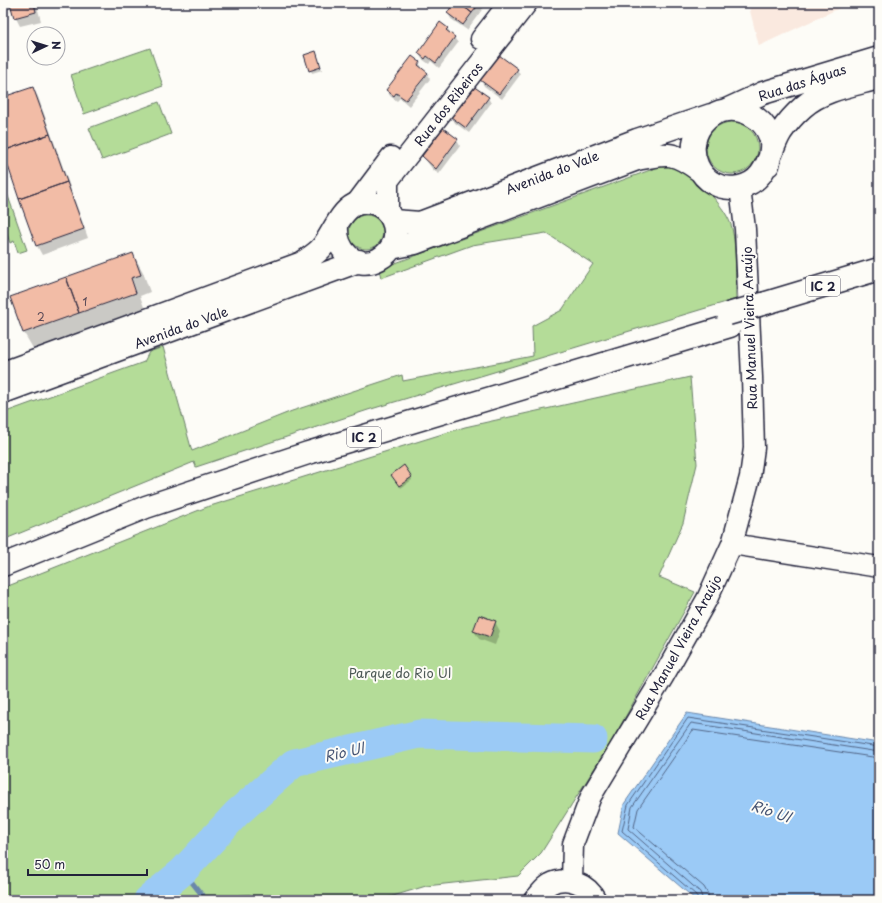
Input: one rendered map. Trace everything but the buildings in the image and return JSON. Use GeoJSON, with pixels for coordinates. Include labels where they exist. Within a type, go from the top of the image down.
{"type":"FeatureCollection","features":[{"type":"Feature","properties":{"kind":"main road","name":"Rua das Águas"},"geometry":{"type":"LineString","coordinates":[[718,112],[763,93],[879,58]]}},
{"type":"Feature","properties":{"kind":"main road","name":"Rua das Águas"},"geometry":{"type":"LineString","coordinates":[[768,165],[781,132],[804,107],[816,97],[879,78]]}},
{"type":"Feature","properties":{"kind":"main road"},"geometry":{"type":"LineString","coordinates":[[737,109],[749,113],[759,120],[766,129],[771,141],[771,153],[768,165],[761,175],[751,183],[740,187],[728,188],[717,185],[707,179],[699,170],[694,159],[693,146],[695,134],[702,123],[718,112],[737,109]]}},
{"type":"Feature","properties":{"kind":"main road","name":"Avenida do Vale"},"geometry":{"type":"LineString","coordinates":[[3,372],[302,263],[322,247],[337,226],[340,217],[354,205],[373,203],[381,207],[391,217],[420,223],[637,140],[718,112]]}},
{"type":"Feature","properties":{"kind":"main road","name":"Avenida do Vale"},"geometry":{"type":"LineString","coordinates":[[3,392],[359,261],[369,262],[378,260],[386,255],[391,248],[415,243],[637,159],[663,154],[675,156],[681,158],[699,170]]}},
{"type":"Feature","properties":{"kind":"main road"},"geometry":{"type":"LineString","coordinates":[[391,217],[395,235],[391,248]]}},
{"type":"Feature","properties":{"kind":"main road"},"geometry":{"type":"LineString","coordinates":[[337,226],[336,235],[342,249],[350,258],[359,261]]}},
{"type":"Feature","properties":{"kind":"main road","name":"IC 2"},"geometry":{"type":"LineString","coordinates":[[767,309],[879,269]]}},
{"type":"Feature","properties":{"kind":"main road","name":"IC 2"},"geometry":{"type":"LineString","coordinates":[[3,553],[143,496],[298,444],[767,309],[879,282]]}},
{"type":"Feature","properties":{"kind":"main road","name":"IC 2"},"geometry":{"type":"LineString","coordinates":[[3,564],[146,506],[308,453],[729,320]]}},
{"type":"Feature","properties":{"kind":"street","name":"Rua dos Ribeiros"},"geometry":{"type":"LineString","coordinates":[[354,205],[508,3]]}},
{"type":"Feature","properties":{"kind":"street","name":"Rua dos Ribeiros"},"geometry":{"type":"LineString","coordinates":[[391,217],[388,181],[527,3]]}},
{"type":"Feature","properties":{"kind":"street","name":"Rua Manuel Vieira Araújo"},"geometry":{"type":"LineString","coordinates":[[572,881],[573,844],[591,796],[630,733],[707,599],[732,544],[750,477],[754,448],[745,229],[740,187]]}},
{"type":"Feature","properties":{"kind":"street"},"geometry":{"type":"LineString","coordinates":[[732,544],[879,567]]}},
{"type":"Feature","properties":{"kind":"street"},"geometry":{"type":"LineString","coordinates":[[534,900],[549,884],[564,880],[572,881],[586,887],[596,900]]}},
{"type":"Feature","properties":{"kind":"shaded area"},"geometry":{"type":"Polygon","coordinates":[[[748,3],[850,3],[759,46],[748,3]]]}},
{"type":"Feature","properties":{"kind":"green space"},"geometry":{"type":"Polygon","coordinates":[[[150,48],[163,86],[84,114],[71,75],[150,48]]]}},
{"type":"Feature","properties":{"kind":"green space"},"geometry":{"type":"Polygon","coordinates":[[[159,102],[171,134],[102,160],[89,128],[159,102]]]}},
{"type":"Feature","properties":{"kind":"green space"},"geometry":{"type":"Polygon","coordinates":[[[727,122],[737,122],[751,129],[758,143],[758,153],[751,167],[737,174],[727,174],[717,170],[710,163],[706,153],[706,143],[710,133],[717,126],[727,122]]]}},
{"type":"Feature","properties":{"kind":"green space"},"geometry":{"type":"Polygon","coordinates":[[[664,165],[680,170],[689,175],[712,195],[729,220],[735,246],[736,299],[368,410],[196,467],[194,462],[3,540],[3,413],[144,362],[149,352],[163,347],[192,451],[292,411],[402,375],[403,381],[533,356],[532,326],[562,310],[593,264],[546,233],[472,245],[381,278],[379,269],[664,165]]]}},
{"type":"Feature","properties":{"kind":"green space"},"geometry":{"type":"Polygon","coordinates":[[[3,182],[27,250],[18,253],[14,241],[10,243],[3,222],[3,182]]]}},
{"type":"Feature","properties":{"kind":"green space"},"geometry":{"type":"Polygon","coordinates":[[[369,215],[378,220],[382,225],[382,239],[378,244],[373,248],[363,249],[359,248],[350,239],[349,229],[350,225],[359,216],[369,215]]]}},
{"type":"Feature","properties":{"kind":"green space","name":"Parque do Rio Ul"},"geometry":{"type":"Polygon","coordinates":[[[690,377],[697,464],[683,523],[659,577],[695,592],[613,739],[541,853],[518,876],[426,886],[380,900],[3,900],[3,588],[207,507],[465,427],[690,377]]]}},
{"type":"Feature","properties":{"kind":"water"},"geometry":{"type":"Polygon","coordinates":[[[687,713],[879,743],[879,900],[696,900],[618,833],[624,804],[687,713]]]}},
{"type":"Feature","properties":{"kind":"waterway","name":"Rio Ul"},"geometry":{"type":"LineString","coordinates":[[148,900],[183,871],[237,813],[294,763],[419,734],[593,739]]}},
{"type":"Feature","properties":{"kind":"waterway"},"geometry":{"type":"LineString","coordinates":[[183,871],[206,900]]}}]}
